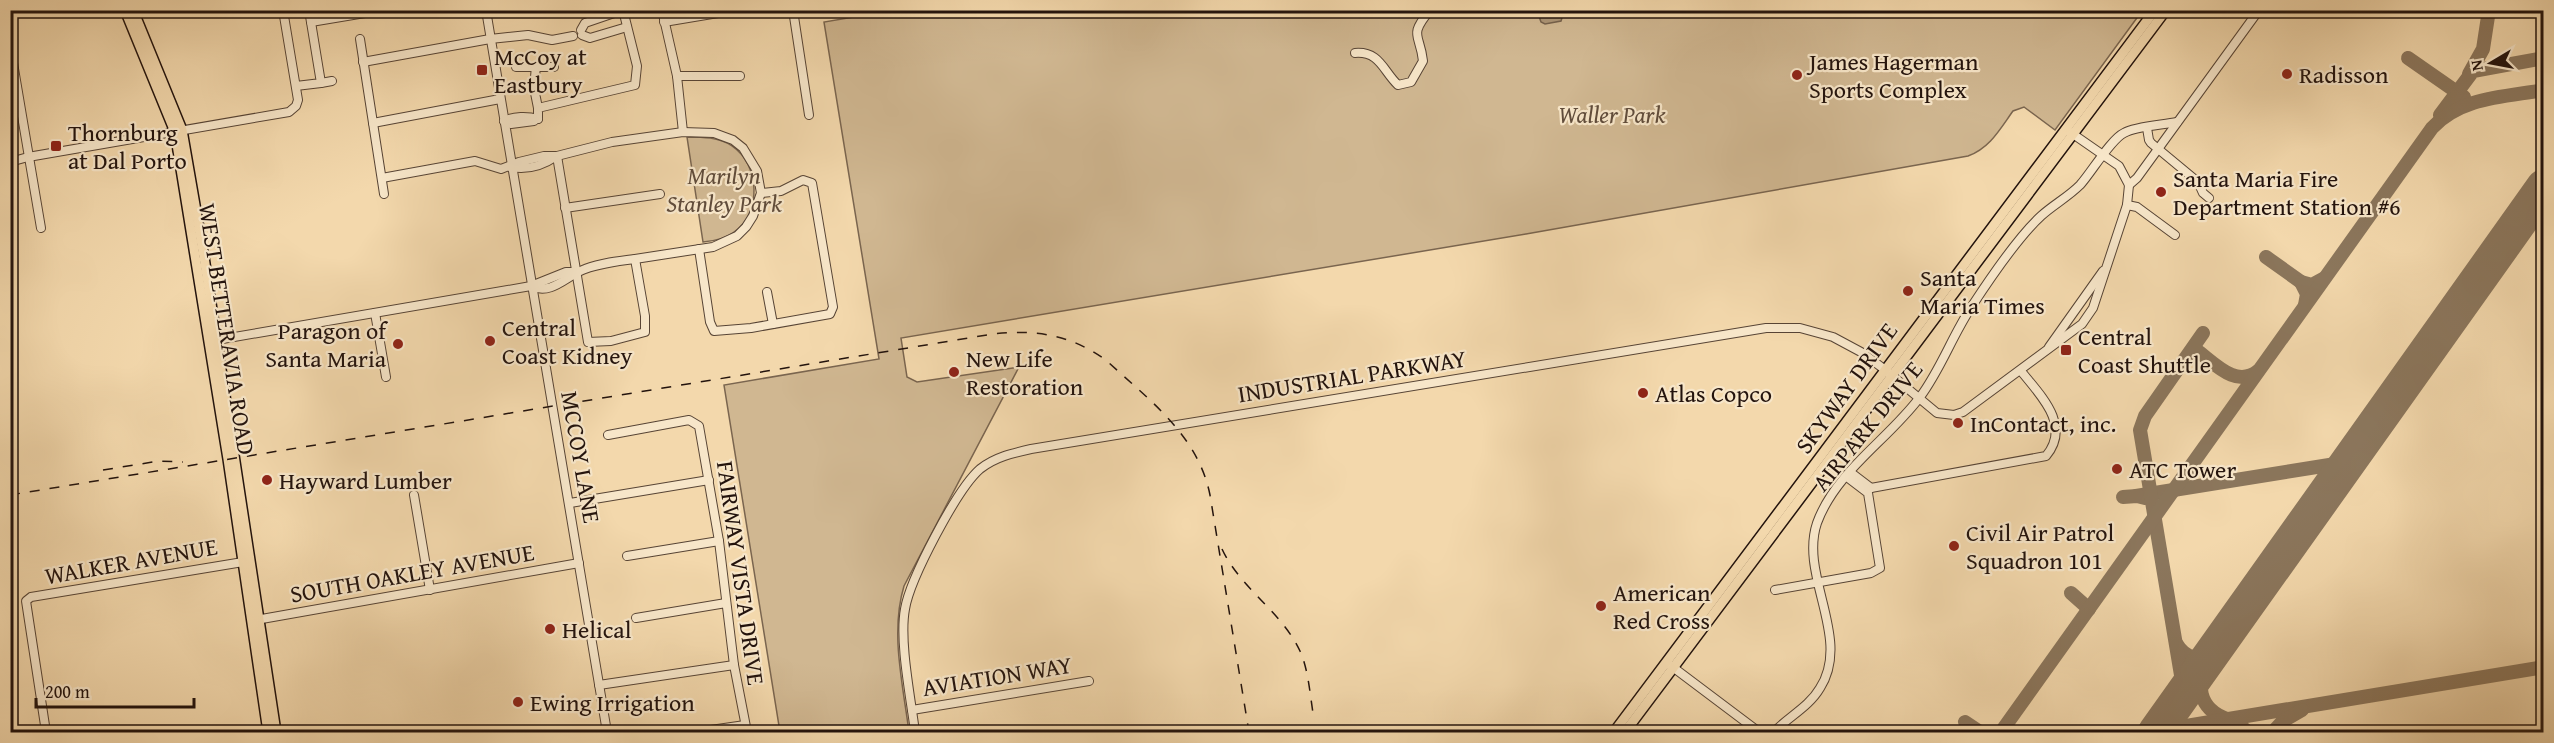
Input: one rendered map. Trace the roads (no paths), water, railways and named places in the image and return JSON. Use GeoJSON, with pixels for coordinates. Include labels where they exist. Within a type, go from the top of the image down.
{"type":"FeatureCollection","features":[{"type":"Feature","properties":{"kind":"main road","name":"WEST BETTERAVIA ROAD"},"geometry":{"type":"LineString","coordinates":[[125,10],[179,131]]}},
{"type":"Feature","properties":{"kind":"main road","name":"WEST BETTERAVIA ROAD"},"geometry":{"type":"LineString","coordinates":[[133,10],[179,131],[255,620],[268,732]]}},
{"type":"Feature","properties":{"kind":"main road","name":"SKYWAY DRIVE"},"geometry":{"type":"LineString","coordinates":[[1614,732],[1670,665],[1893,376],[2155,10]]}},
{"type":"Feature","properties":{"kind":"main road","name":"SKYWAY DRIVE"},"geometry":{"type":"LineString","coordinates":[[1625,732],[1670,665],[1884,369],[2166,10]]}},
{"type":"Feature","properties":{"kind":"main road","name":"WEST BETTERAVIA ROAD"},"geometry":{"type":"LineString","coordinates":[[213,340],[243,562],[276,732]]}},
{"type":"Feature","properties":{"kind":"street"},"geometry":{"type":"LineString","coordinates":[[10,162],[289,112],[296,106],[298,100],[284,10]]}},
{"type":"Feature","properties":{"kind":"street"},"geometry":{"type":"LineString","coordinates":[[309,10],[321,82]]}},
{"type":"Feature","properties":{"kind":"street"},"geometry":{"type":"LineString","coordinates":[[311,22],[383,10]]}},
{"type":"Feature","properties":{"kind":"street","name":"MCCOY LANE"},"geometry":{"type":"LineString","coordinates":[[486,10],[510,167],[570,503],[607,732]]}},
{"type":"Feature","properties":{"kind":"street"},"geometry":{"type":"LineString","coordinates":[[538,108],[635,85],[637,66],[623,10],[585,23],[581,33]]}},
{"type":"Feature","properties":{"kind":"street"},"geometry":{"type":"LineString","coordinates":[[662,10],[677,76],[683,132]]}},
{"type":"Feature","properties":{"kind":"street"},"geometry":{"type":"LineString","coordinates":[[793,10],[809,115]]}},
{"type":"Feature","properties":{"kind":"street"},"geometry":{"type":"LineString","coordinates":[[1355,53],[1371,54],[1398,85],[1411,82],[1423,62],[1417,28],[1430,10]]}},
{"type":"Feature","properties":{"kind":"street"},"geometry":{"type":"LineString","coordinates":[[2069,132],[2124,172],[2129,185],[2137,178],[2259,10]]}},
{"type":"Feature","properties":{"kind":"street"},"geometry":{"type":"LineString","coordinates":[[664,22],[724,12]]}},
{"type":"Feature","properties":{"kind":"street"},"geometry":{"type":"LineString","coordinates":[[363,62],[490,39],[528,35],[552,40],[573,36],[575,29],[590,38],[627,27]]}},
{"type":"Feature","properties":{"kind":"street"},"geometry":{"type":"LineString","coordinates":[[360,39],[384,194]]}},
{"type":"Feature","properties":{"kind":"street"},"geometry":{"type":"LineString","coordinates":[[10,45],[41,228]]}},
{"type":"Feature","properties":{"kind":"street"},"geometry":{"type":"LineString","coordinates":[[516,66],[554,67]]}},
{"type":"Feature","properties":{"kind":"street"},"geometry":{"type":"LineString","coordinates":[[504,121],[510,118],[538,119],[534,88],[536,66]]}},
{"type":"Feature","properties":{"kind":"street"},"geometry":{"type":"LineString","coordinates":[[677,76],[740,76]]}},
{"type":"Feature","properties":{"kind":"street"},"geometry":{"type":"LineString","coordinates":[[296,86],[332,81]]}},
{"type":"Feature","properties":{"kind":"street"},"geometry":{"type":"LineString","coordinates":[[373,123],[500,99]]}},
{"type":"Feature","properties":{"kind":"street","name":"AIRPARK DRIVE"},"geometry":{"type":"LineString","coordinates":[[1774,732],[1810,701],[1820,690],[1826,675],[1829,647],[1814,552],[1816,526],[1829,500],[1860,459],[1894,429],[1918,399],[1939,368],[1972,306],[2028,230],[2041,216],[2077,187],[2123,133],[2177,122]]}},
{"type":"Feature","properties":{"kind":"street"},"geometry":{"type":"LineString","coordinates":[[2147,128],[2149,140],[2198,182],[2203,193],[2209,198]]}},
{"type":"Feature","properties":{"kind":"street"},"geometry":{"type":"LineString","coordinates":[[213,340],[531,286],[540,290],[546,289],[569,279],[576,272],[609,263],[713,247],[736,236],[753,216],[760,193],[757,171],[751,159],[733,140],[714,133],[683,132],[612,142],[556,156],[544,156],[519,162],[510,167],[496,168],[475,161],[382,178]]}},
{"type":"Feature","properties":{"kind":"street"},"geometry":{"type":"LineString","coordinates":[[556,156],[588,342],[611,341],[641,335],[645,332],[635,259]]}},
{"type":"Feature","properties":{"kind":"street"},"geometry":{"type":"LineString","coordinates":[[699,249],[710,322],[714,331],[827,316],[832,312],[812,183],[803,180],[781,191],[760,193]]}},
{"type":"Feature","properties":{"kind":"street","name":"INDUSTRIAL PARKWAY"},"geometry":{"type":"LineString","coordinates":[[912,710],[904,611],[921,567],[962,491],[981,468],[1004,456],[1042,447],[1591,355],[1767,328],[1800,328],[1833,337],[1861,352],[1937,413],[1954,416],[1973,406],[2021,371],[2089,317],[2127,205],[2129,185]]}},
{"type":"Feature","properties":{"kind":"street"},"geometry":{"type":"LineString","coordinates":[[565,208],[660,194]]}},
{"type":"Feature","properties":{"kind":"street"},"geometry":{"type":"LineString","coordinates":[[2127,205],[2137,207],[2175,235]]}},
{"type":"Feature","properties":{"kind":"street"},"geometry":{"type":"LineString","coordinates":[[2045,353],[2108,264]]}},
{"type":"Feature","properties":{"kind":"street"},"geometry":{"type":"LineString","coordinates":[[767,292],[774,324]]}},
{"type":"Feature","properties":{"kind":"street"},"geometry":{"type":"LineString","coordinates":[[375,313],[386,377]]}},
{"type":"Feature","properties":{"kind":"street"},"geometry":{"type":"LineString","coordinates":[[1870,491],[2046,456],[2056,438],[2055,417],[2021,371]]}},
{"type":"Feature","properties":{"kind":"street","name":"FAIRWAY VISTA DRIVE"},"geometry":{"type":"LineString","coordinates":[[608,435],[689,420],[699,426],[719,541],[734,665],[746,728]]}},
{"type":"Feature","properties":{"kind":"street"},"geometry":{"type":"LineString","coordinates":[[1775,590],[1876,572],[1880,568],[1870,491],[1849,474]]}},
{"type":"Feature","properties":{"kind":"street"},"geometry":{"type":"LineString","coordinates":[[570,503],[709,480]]}},
{"type":"Feature","properties":{"kind":"street"},"geometry":{"type":"LineString","coordinates":[[414,495],[430,590]]}},
{"type":"Feature","properties":{"kind":"street"},"geometry":{"type":"LineString","coordinates":[[627,556],[719,541]]}},
{"type":"Feature","properties":{"kind":"street","name":"WALKER AVENUE"},"geometry":{"type":"LineString","coordinates":[[46,732],[26,601],[31,597],[243,562]]}},
{"type":"Feature","properties":{"kind":"street","name":"SOUTH OAKLEY AVENUE"},"geometry":{"type":"LineString","coordinates":[[255,620],[579,563]]}},
{"type":"Feature","properties":{"kind":"street"},"geometry":{"type":"LineString","coordinates":[[636,618],[726,603]]}},
{"type":"Feature","properties":{"kind":"street"},"geometry":{"type":"LineString","coordinates":[[600,685],[734,665]]}},
{"type":"Feature","properties":{"kind":"street"},"geometry":{"type":"LineString","coordinates":[[1670,665],[1759,732]]}},
{"type":"Feature","properties":{"kind":"street","name":"AVIATION WAY"},"geometry":{"type":"LineString","coordinates":[[912,710],[1089,681]]}},
{"type":"Feature","properties":{"kind":"street"},"geometry":{"type":"LineString","coordinates":[[912,710],[915,732]]}},
{"type":"Feature","properties":{"kind":"street"},"geometry":{"type":"LineString","coordinates":[[698,732],[746,728]]}},
{"type":"Feature","properties":{"kind":"railway"},"geometry":{"type":"LineString","coordinates":[[10,495],[993,334],[1039,333],[1080,345],[1107,361],[1170,420],[1195,454],[1210,495],[1249,732]]}},
{"type":"Feature","properties":{"kind":"railway"},"geometry":{"type":"LineString","coordinates":[[103,470],[159,461],[183,462]]}},
{"type":"Feature","properties":{"kind":"railway"},"geometry":{"type":"LineString","coordinates":[[1222,549],[1239,576],[1283,624],[1300,651],[1307,676],[1314,719]]}},
{"type":"Feature","properties":{"kind":"place","name":"McCoy at Eastbury"},"geometry":{"type":"Point","coordinates":[482,70]}},
{"type":"Feature","properties":{"kind":"place","name":"Radisson"},"geometry":{"type":"Point","coordinates":[2287,74]}},
{"type":"Feature","properties":{"kind":"place","name":"James Hagerman Sports Complex"},"geometry":{"type":"Point","coordinates":[1797,75]}},
{"type":"Feature","properties":{"kind":"place","name":"Thornburg at Dal Porto"},"geometry":{"type":"Point","coordinates":[56,146]}},
{"type":"Feature","properties":{"kind":"place","name":"Santa Maria Fire Department Station #6"},"geometry":{"type":"Point","coordinates":[2161,192]}},
{"type":"Feature","properties":{"kind":"place","name":"Santa Maria Times"},"geometry":{"type":"Point","coordinates":[1908,291]}},
{"type":"Feature","properties":{"kind":"place","name":"Central Coast Kidney"},"geometry":{"type":"Point","coordinates":[490,341]}},
{"type":"Feature","properties":{"kind":"place","name":"Paragon of Santa Maria"},"geometry":{"type":"Point","coordinates":[398,344]}},
{"type":"Feature","properties":{"kind":"place","name":"Central Coast Shuttle"},"geometry":{"type":"Point","coordinates":[2066,350]}},
{"type":"Feature","properties":{"kind":"place","name":"New Life Restoration"},"geometry":{"type":"Point","coordinates":[954,372]}},
{"type":"Feature","properties":{"kind":"place","name":"Atlas Copco"},"geometry":{"type":"Point","coordinates":[1643,393]}},
{"type":"Feature","properties":{"kind":"place","name":"InContact, inc."},"geometry":{"type":"Point","coordinates":[1958,423]}},
{"type":"Feature","properties":{"kind":"place","name":"ATC Tower"},"geometry":{"type":"Point","coordinates":[2117,469]}},
{"type":"Feature","properties":{"kind":"place","name":"Hayward Lumber"},"geometry":{"type":"Point","coordinates":[267,480]}},
{"type":"Feature","properties":{"kind":"place","name":"Civil Air Patrol Squadron 101"},"geometry":{"type":"Point","coordinates":[1954,546]}},
{"type":"Feature","properties":{"kind":"place","name":"American Red Cross"},"geometry":{"type":"Point","coordinates":[1601,606]}},
{"type":"Feature","properties":{"kind":"place","name":"Helical"},"geometry":{"type":"Point","coordinates":[550,629]}},
{"type":"Feature","properties":{"kind":"place","name":"Ewing Irrigation"},"geometry":{"type":"Point","coordinates":[518,702]}},
{"type":"Feature","properties":{"kind":"park label","name":"Waller Park"},"geometry":{"type":"Point","coordinates":[1612,114]}},
{"type":"Feature","properties":{"kind":"park label","name":"Marilyn Stanley Park"},"geometry":{"type":"Point","coordinates":[724,189]}}]}
